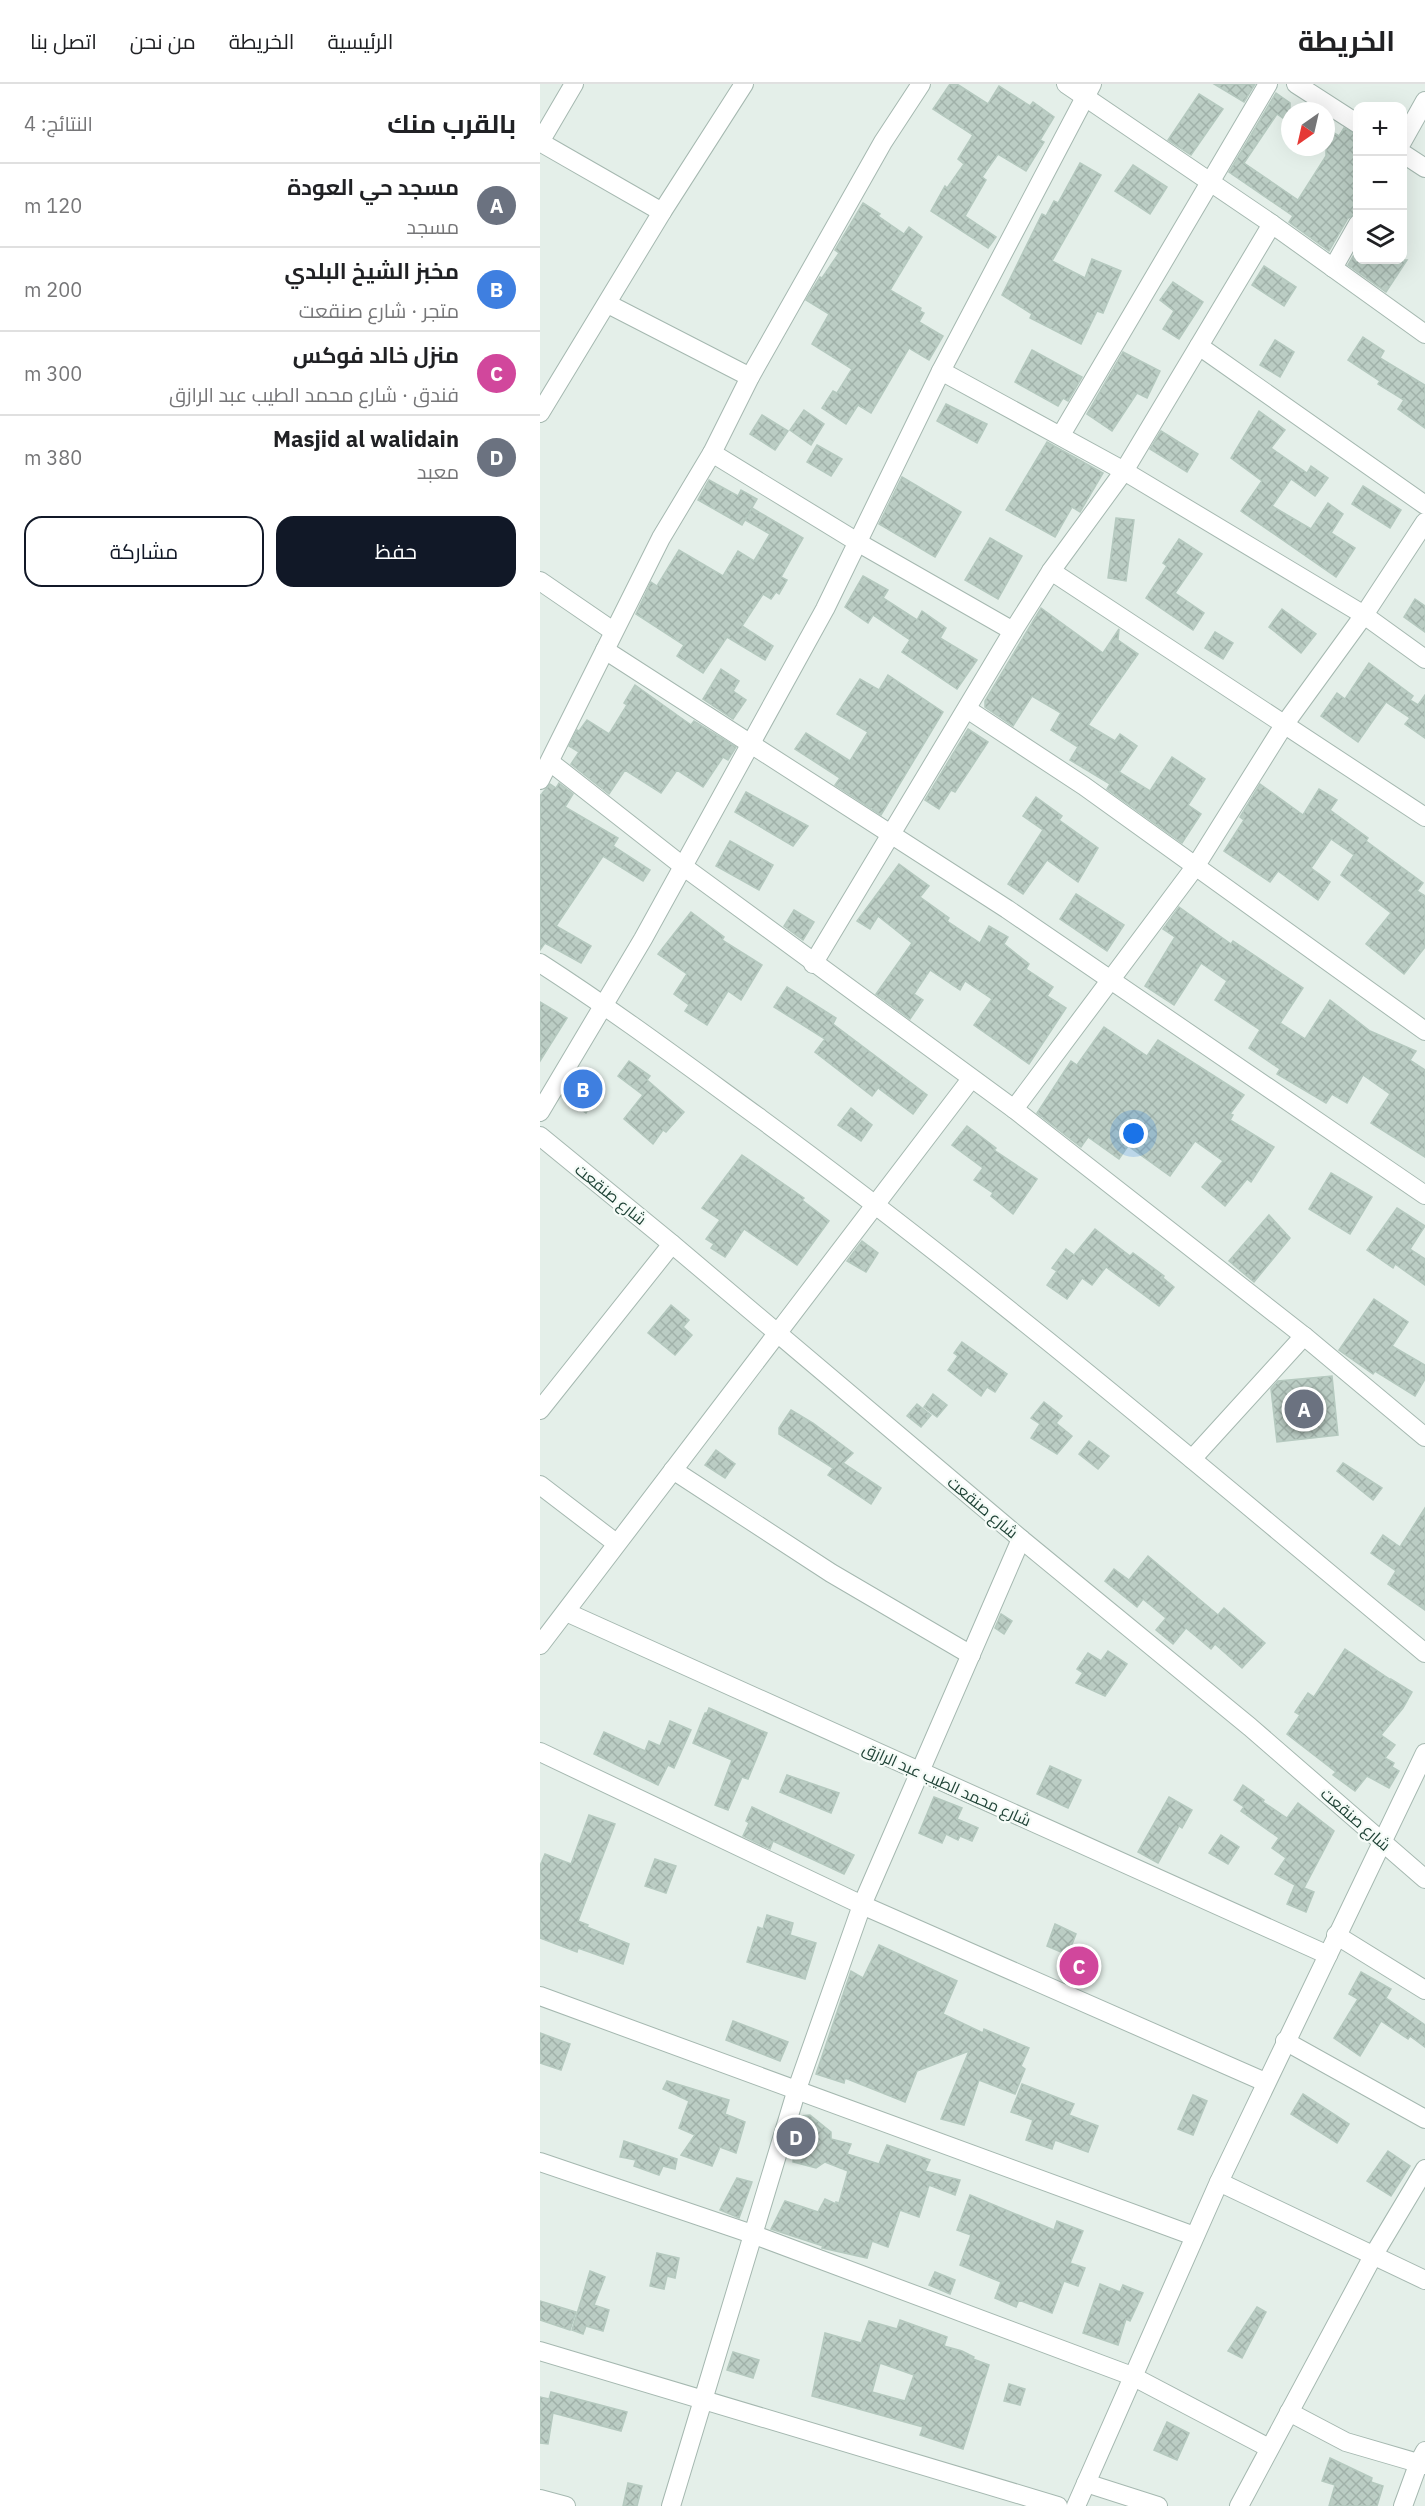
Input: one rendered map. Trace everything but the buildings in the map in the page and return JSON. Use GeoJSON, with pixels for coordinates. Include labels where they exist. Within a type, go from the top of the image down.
{"type":"FeatureCollection","features":[{"type":"Feature","properties":{"kind":"street"},"geometry":{"type":"LineString","coordinates":[[574,84],[540,142],[663,212]]}},
{"type":"Feature","properties":{"kind":"street"},"geometry":{"type":"LineString","coordinates":[[540,413],[744,84]]}},
{"type":"Feature","properties":{"kind":"street"},"geometry":{"type":"LineString","coordinates":[[540,780],[613,631],[662,538],[712,453],[750,377],[828,243],[883,141],[921,84]]}},
{"type":"Feature","properties":{"kind":"street"},"geometry":{"type":"LineString","coordinates":[[1066,84],[1089,91],[1210,183],[1272,224],[1425,334]]}},
{"type":"Feature","properties":{"kind":"street"},"geometry":{"type":"LineString","coordinates":[[1062,435],[1268,84]]}},
{"type":"Feature","properties":{"kind":"street"},"geometry":{"type":"LineString","coordinates":[[1296,84],[1353,121]]}},
{"type":"Feature","properties":{"kind":"street"},"geometry":{"type":"LineString","coordinates":[[540,1112],[605,1005],[684,867],[750,742],[825,609],[941,371],[1089,91]]}},
{"type":"Feature","properties":{"kind":"street"},"geometry":{"type":"LineString","coordinates":[[1407,133],[1425,101]]}},
{"type":"Feature","properties":{"kind":"street"},"geometry":{"type":"LineString","coordinates":[[1407,156],[1425,168]]}},
{"type":"Feature","properties":{"kind":"street"},"geometry":{"type":"LineString","coordinates":[[813,963],[1013,631],[1051,571],[1124,471],[1272,224]]}},
{"type":"Feature","properties":{"kind":"street"},"geometry":{"type":"LineString","coordinates":[[1333,268],[1353,233]]}},
{"type":"Feature","properties":{"kind":"street"},"geometry":{"type":"LineString","coordinates":[[608,304],[750,377]]}},
{"type":"Feature","properties":{"kind":"street"},"geometry":{"type":"LineString","coordinates":[[1199,346],[1425,505]]}},
{"type":"Feature","properties":{"kind":"street"},"geometry":{"type":"LineString","coordinates":[[941,371],[1062,435],[1124,471],[1364,615],[1425,659]]}},
{"type":"Feature","properties":{"kind":"street"},"geometry":{"type":"LineString","coordinates":[[712,453],[859,543],[1013,631]]}},
{"type":"Feature","properties":{"kind":"street"},"geometry":{"type":"LineString","coordinates":[[1014,1109],[1195,867],[1284,725],[1364,615],[1425,522]]}},
{"type":"Feature","properties":{"kind":"street"},"geometry":{"type":"LineString","coordinates":[[1051,571],[1425,817]]}},
{"type":"Feature","properties":{"kind":"street"},"geometry":{"type":"LineString","coordinates":[[540,581],[613,631]]}},
{"type":"Feature","properties":{"kind":"street"},"geometry":{"type":"LineString","coordinates":[[605,650],[1007,909],[1425,1195]]}},
{"type":"Feature","properties":{"kind":"street"},"geometry":{"type":"LineString","coordinates":[[967,709],[1084,786],[1425,1031]]}},
{"type":"Feature","properties":{"kind":"street"},"geometry":{"type":"LineString","coordinates":[[550,762],[684,867],[1014,1109],[1304,1335],[1425,1437]]}},
{"type":"Feature","properties":{"kind":"street"},"geometry":{"type":"LineString","coordinates":[[540,963],[605,1005],[877,1204],[1192,1459],[1425,1653]]}},
{"type":"Feature","properties":{"kind":"street"},"geometry":{"type":"LineString","coordinates":[[540,1645],[971,1079]]}},
{"type":"Feature","properties":{"kind":"street","name":"شارع صنقعت"},"geometry":{"type":"LineString","coordinates":[[540,1136],[672,1244],[1021,1539],[1250,1727],[1425,1879]]}},
{"type":"Feature","properties":{"kind":"street"},"geometry":{"type":"LineString","coordinates":[[540,1410],[672,1244]]}},
{"type":"Feature","properties":{"kind":"street"},"geometry":{"type":"LineString","coordinates":[[1192,1459],[1304,1335]]}},
{"type":"Feature","properties":{"kind":"street"},"geometry":{"type":"LineString","coordinates":[[673,1470],[831,1573],[971,1655]]}},
{"type":"Feature","properties":{"kind":"street"},"geometry":{"type":"LineString","coordinates":[[540,1485],[616,1544]]}},
{"type":"Feature","properties":{"kind":"street"},"geometry":{"type":"LineString","coordinates":[[671,2506],[796,2089],[862,1905],[1021,1539]]}},
{"type":"Feature","properties":{"kind":"street","name":"شارع محمد الطيب عبد الرازق"},"geometry":{"type":"LineString","coordinates":[[566,1612],[1328,1955]]}},
{"type":"Feature","properties":{"kind":"street"},"geometry":{"type":"LineString","coordinates":[[540,1752],[862,1905],[1265,2082]]}},
{"type":"Feature","properties":{"kind":"street"},"geometry":{"type":"LineString","coordinates":[[1076,2506],[1194,2236],[1265,2082],[1425,1753]]}},
{"type":"Feature","properties":{"kind":"street"},"geometry":{"type":"LineString","coordinates":[[1336,1935],[1425,1990]]}},
{"type":"Feature","properties":{"kind":"street"},"geometry":{"type":"LineString","coordinates":[[540,1996],[1194,2236]]}},
{"type":"Feature","properties":{"kind":"street"},"geometry":{"type":"LineString","coordinates":[[1285,2040],[1425,2119]]}},
{"type":"Feature","properties":{"kind":"street"},"geometry":{"type":"LineString","coordinates":[[540,2162],[752,2234],[1132,2376],[1269,2448]]}},
{"type":"Feature","properties":{"kind":"street"},"geometry":{"type":"LineString","coordinates":[[1239,2506],[1373,2256],[1425,2169]]}},
{"type":"Feature","properties":{"kind":"street"},"geometry":{"type":"LineString","coordinates":[[1219,2182],[1425,2280]]}},
{"type":"Feature","properties":{"kind":"street"},"geometry":{"type":"LineString","coordinates":[[540,2351],[1058,2506]]}},
{"type":"Feature","properties":{"kind":"street"},"geometry":{"type":"LineString","coordinates":[[1290,2412],[1346,2442],[1423,2459],[1403,2506]]}},
{"type":"Feature","properties":{"kind":"street"},"geometry":{"type":"LineString","coordinates":[[1086,2483],[1158,2506]]}},
{"type":"Feature","properties":{"kind":"street"},"geometry":{"type":"LineString","coordinates":[[540,2499],[566,2506]]}},
{"type":"Feature","properties":{"kind":"place","name":"مخبز الشيخ البلدي"},"geometry":{"type":"Point","coordinates":[583,1089]}},
{"type":"Feature","properties":{"kind":"place","name":"مسجد حي العودة"},"geometry":{"type":"Point","coordinates":[1304,1409]}},
{"type":"Feature","properties":{"kind":"place","name":"منزل خالد فوكس"},"geometry":{"type":"Point","coordinates":[1079,1966]}},
{"type":"Feature","properties":{"kind":"place","name":"Masjid al walidain"},"geometry":{"type":"Point","coordinates":[796,2137]}}]}
